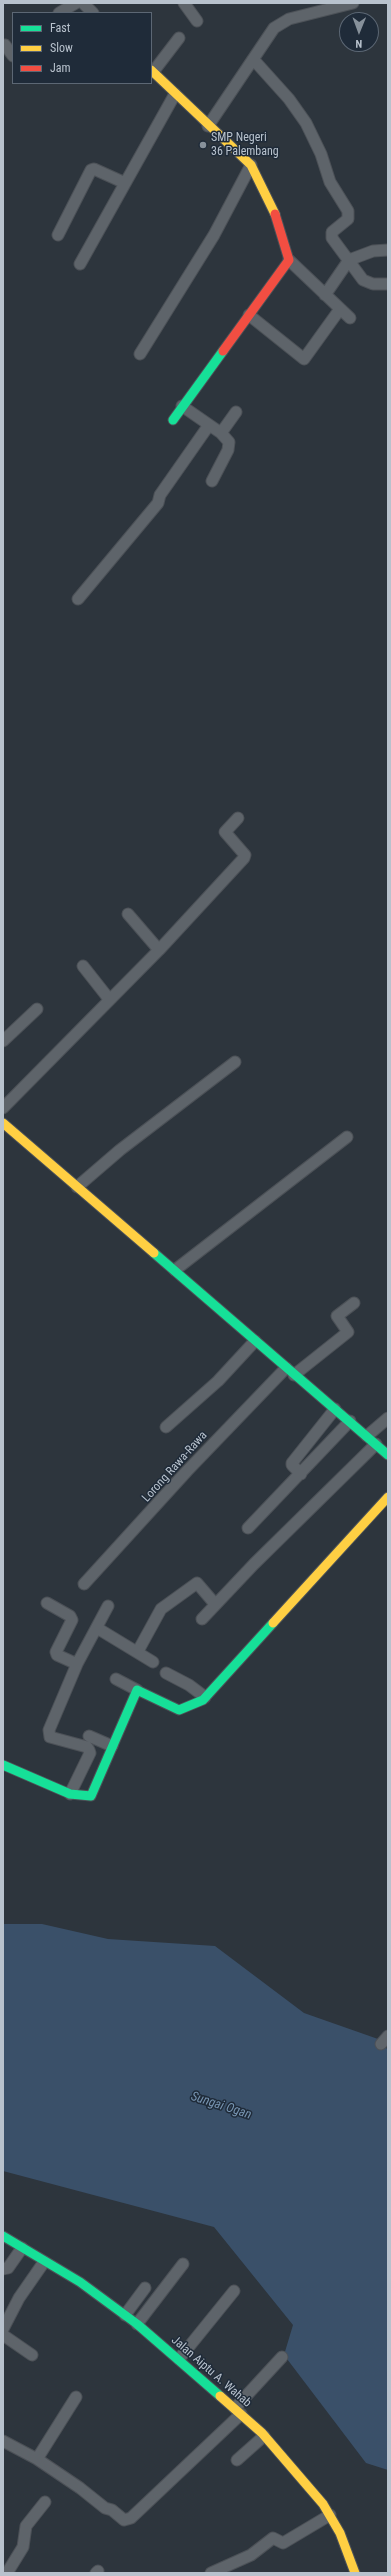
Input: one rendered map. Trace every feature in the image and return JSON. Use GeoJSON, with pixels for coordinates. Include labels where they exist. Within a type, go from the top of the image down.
{"type":"FeatureCollection","features":[{"type":"Feature","properties":{"kind":"street"},"geometry":{"type":"LineString","coordinates":[[61,12],[76,3]]}},
{"type":"Feature","properties":{"kind":"street"},"geometry":{"type":"LineString","coordinates":[[83,3],[92,12]]}},
{"type":"Feature","properties":{"kind":"street"},"geometry":{"type":"LineString","coordinates":[[184,3],[197,20]]}},
{"type":"Feature","properties":{"kind":"street"},"geometry":{"type":"LineString","coordinates":[[208,126],[266,37],[282,22],[353,3]]}},
{"type":"Feature","properties":{"kind":"street"},"geometry":{"type":"LineString","coordinates":[[179,38],[152,71],[208,126],[251,165],[272,205],[289,260],[350,318]]}},
{"type":"Feature","properties":{"kind":"street"},"geometry":{"type":"LineString","coordinates":[[7,44],[12,54]]}},
{"type":"Feature","properties":{"kind":"street"},"geometry":{"type":"LineString","coordinates":[[253,59],[289,99],[306,123],[321,154],[330,182],[348,211],[348,219],[331,234],[367,282],[388,284]]}},
{"type":"Feature","properties":{"kind":"street"},"geometry":{"type":"LineString","coordinates":[[80,264],[175,94]]}},
{"type":"Feature","properties":{"kind":"street"},"geometry":{"type":"LineString","coordinates":[[140,354],[214,235],[251,165]]}},
{"type":"Feature","properties":{"kind":"street"},"geometry":{"type":"LineString","coordinates":[[58,235],[91,170],[94,169],[125,183]]}},
{"type":"Feature","properties":{"kind":"street"},"geometry":{"type":"LineString","coordinates":[[326,295],[349,260],[373,251],[388,250]]}},
{"type":"Feature","properties":{"kind":"street"},"geometry":{"type":"LineString","coordinates":[[173,420],[289,260]]}},
{"type":"Feature","properties":{"kind":"street"},"geometry":{"type":"LineString","coordinates":[[249,315],[304,359],[340,309]]}},
{"type":"Feature","properties":{"kind":"street"},"geometry":{"type":"LineString","coordinates":[[182,406],[221,433],[230,445],[212,481]]}},
{"type":"Feature","properties":{"kind":"street"},"geometry":{"type":"LineString","coordinates":[[221,433],[236,412]]}},
{"type":"Feature","properties":{"kind":"street"},"geometry":{"type":"LineString","coordinates":[[78,599],[158,503],[160,495],[209,425]]}},
{"type":"Feature","properties":{"kind":"street"},"geometry":{"type":"LineString","coordinates":[[3,1108],[159,950],[244,858],[244,855],[225,832],[238,818]]}},
{"type":"Feature","properties":{"kind":"street"},"geometry":{"type":"LineString","coordinates":[[128,914],[159,950]]}},
{"type":"Feature","properties":{"kind":"street"},"geometry":{"type":"LineString","coordinates":[[83,966],[109,1000]]}},
{"type":"Feature","properties":{"kind":"street"},"geometry":{"type":"LineString","coordinates":[[3,1041],[37,1009]]}},
{"type":"Feature","properties":{"kind":"street"},"geometry":{"type":"LineString","coordinates":[[77,1187],[120,1150],[235,1062]]}},
{"type":"Feature","properties":{"kind":"street"},"geometry":{"type":"LineString","coordinates":[[3,1123],[388,1455]]}},
{"type":"Feature","properties":{"kind":"street"},"geometry":{"type":"LineString","coordinates":[[174,1270],[347,1137]]}},
{"type":"Feature","properties":{"kind":"street","name":"Lorong Rawa-Rawa"},"geometry":{"type":"LineString","coordinates":[[84,1584],[187,1471],[290,1372],[348,1332],[337,1316],[354,1303]]}},
{"type":"Feature","properties":{"kind":"street"},"geometry":{"type":"LineString","coordinates":[[166,1428],[218,1381],[255,1341]]}},
{"type":"Feature","properties":{"kind":"street"},"geometry":{"type":"LineString","coordinates":[[301,1474],[292,1466],[292,1463],[335,1409]]}},
{"type":"Feature","properties":{"kind":"street"},"geometry":{"type":"LineString","coordinates":[[202,1619],[372,1440],[388,1418]]}},
{"type":"Feature","properties":{"kind":"street"},"geometry":{"type":"LineString","coordinates":[[248,1528],[350,1421]]}},
{"type":"Feature","properties":{"kind":"street"},"geometry":{"type":"LineString","coordinates":[[116,1679],[179,1710],[190,1708],[205,1697],[388,1497]]}},
{"type":"Feature","properties":{"kind":"street"},"geometry":{"type":"LineString","coordinates":[[138,1651],[161,1609],[174,1602],[197,1582],[215,1604]]}},
{"type":"Feature","properties":{"kind":"street"},"geometry":{"type":"LineString","coordinates":[[47,1603],[70,1616],[72,1620],[56,1652],[57,1654],[77,1664]]}},
{"type":"Feature","properties":{"kind":"street"},"geometry":{"type":"LineString","coordinates":[[70,1794],[90,1753],[87,1746],[50,1737],[49,1730],[77,1664],[108,1606]]}},
{"type":"Feature","properties":{"kind":"street"},"geometry":{"type":"LineString","coordinates":[[97,1628],[138,1651],[153,1662]]}},
{"type":"Feature","properties":{"kind":"street"},"geometry":{"type":"LineString","coordinates":[[166,1673],[189,1685],[205,1697]]}},
{"type":"Feature","properties":{"kind":"street"},"geometry":{"type":"LineString","coordinates":[[3,1765],[70,1794],[91,1796],[137,1690]]}},
{"type":"Feature","properties":{"kind":"street"},"geometry":{"type":"LineString","coordinates":[[89,1736],[112,1746]]}},
{"type":"Feature","properties":{"kind":"street","name":"Jalan Aiptu A. Wahab"},"geometry":{"type":"LineString","coordinates":[[3,2236],[44,2262],[80,2282],[137,2324],[238,2411],[264,2436],[314,2492],[330,2515],[351,2572]]}},
{"type":"Feature","properties":{"kind":"street"},"geometry":{"type":"LineString","coordinates":[[3,2269],[8,2268],[22,2248]]}},
{"type":"Feature","properties":{"kind":"street"},"geometry":{"type":"LineString","coordinates":[[3,2329],[19,2298],[44,2262]]}},
{"type":"Feature","properties":{"kind":"street"},"geometry":{"type":"LineString","coordinates":[[137,2324],[183,2264]]}},
{"type":"Feature","properties":{"kind":"street"},"geometry":{"type":"LineString","coordinates":[[125,2315],[145,2288]]}},
{"type":"Feature","properties":{"kind":"street"},"geometry":{"type":"LineString","coordinates":[[179,2359],[234,2291]]}},
{"type":"Feature","properties":{"kind":"street"},"geometry":{"type":"LineString","coordinates":[[3,2335],[32,2356]]}},
{"type":"Feature","properties":{"kind":"street"},"geometry":{"type":"LineString","coordinates":[[3,2441],[37,2458],[126,2521],[238,2411],[282,2357]]}},
{"type":"Feature","properties":{"kind":"street"},"geometry":{"type":"LineString","coordinates":[[37,2458],[76,2397]]}},
{"type":"Feature","properties":{"kind":"street"},"geometry":{"type":"LineString","coordinates":[[237,2460],[264,2436]]}},
{"type":"Feature","properties":{"kind":"street"},"geometry":{"type":"LineString","coordinates":[[7,2573],[24,2546],[26,2526],[45,2502]]}},
{"type":"Feature","properties":{"kind":"street"},"geometry":{"type":"LineString","coordinates":[[211,2573],[251,2555],[273,2538],[282,2544],[330,2515]]}},
{"type":"Feature","properties":{"kind":"water","name":"Sungai Ogan"},"geometry":{"type":"Polygon","coordinates":[[[3,1924],[42,1924],[108,1939],[215,1946],[304,2013],[378,2039],[388,2050],[388,2470],[366,2463],[284,2355],[293,2325],[214,2227],[3,2171],[3,1924]]]}},
{"type":"Feature","properties":{"kind":"traffic: fast"},"geometry":{"type":"LineString","coordinates":[[173,420],[223,351]]}},
{"type":"Feature","properties":{"kind":"traffic: fast"},"geometry":{"type":"LineString","coordinates":[[154,1253],[388,1455]]}},
{"type":"Feature","properties":{"kind":"traffic: fast"},"geometry":{"type":"LineString","coordinates":[[3,1765],[70,1794],[91,1796],[137,1690],[179,1710],[203,1700],[273,1623]]}},
{"type":"Feature","properties":{"kind":"traffic: fast"},"geometry":{"type":"LineString","coordinates":[[3,2236],[80,2282],[137,2324],[220,2396]]}},
{"type":"Feature","properties":{"kind":"traffic: slow"},"geometry":{"type":"LineString","coordinates":[[152,71],[251,165],[275,214]]}},
{"type":"Feature","properties":{"kind":"traffic: slow"},"geometry":{"type":"LineString","coordinates":[[3,1123],[154,1253]]}},
{"type":"Feature","properties":{"kind":"traffic: slow"},"geometry":{"type":"LineString","coordinates":[[273,1623],[388,1497]]}},
{"type":"Feature","properties":{"kind":"traffic: slow"},"geometry":{"type":"LineString","coordinates":[[220,2396],[262,2433],[323,2504],[340,2533],[355,2573]]}},
{"type":"Feature","properties":{"kind":"traffic: jam"},"geometry":{"type":"LineString","coordinates":[[223,351],[289,260],[275,214]]}},
{"type":"Feature","properties":{"kind":"place","name":"SMP Negeri 36 Palembang"},"geometry":{"type":"Point","coordinates":[203,145]}}]}
